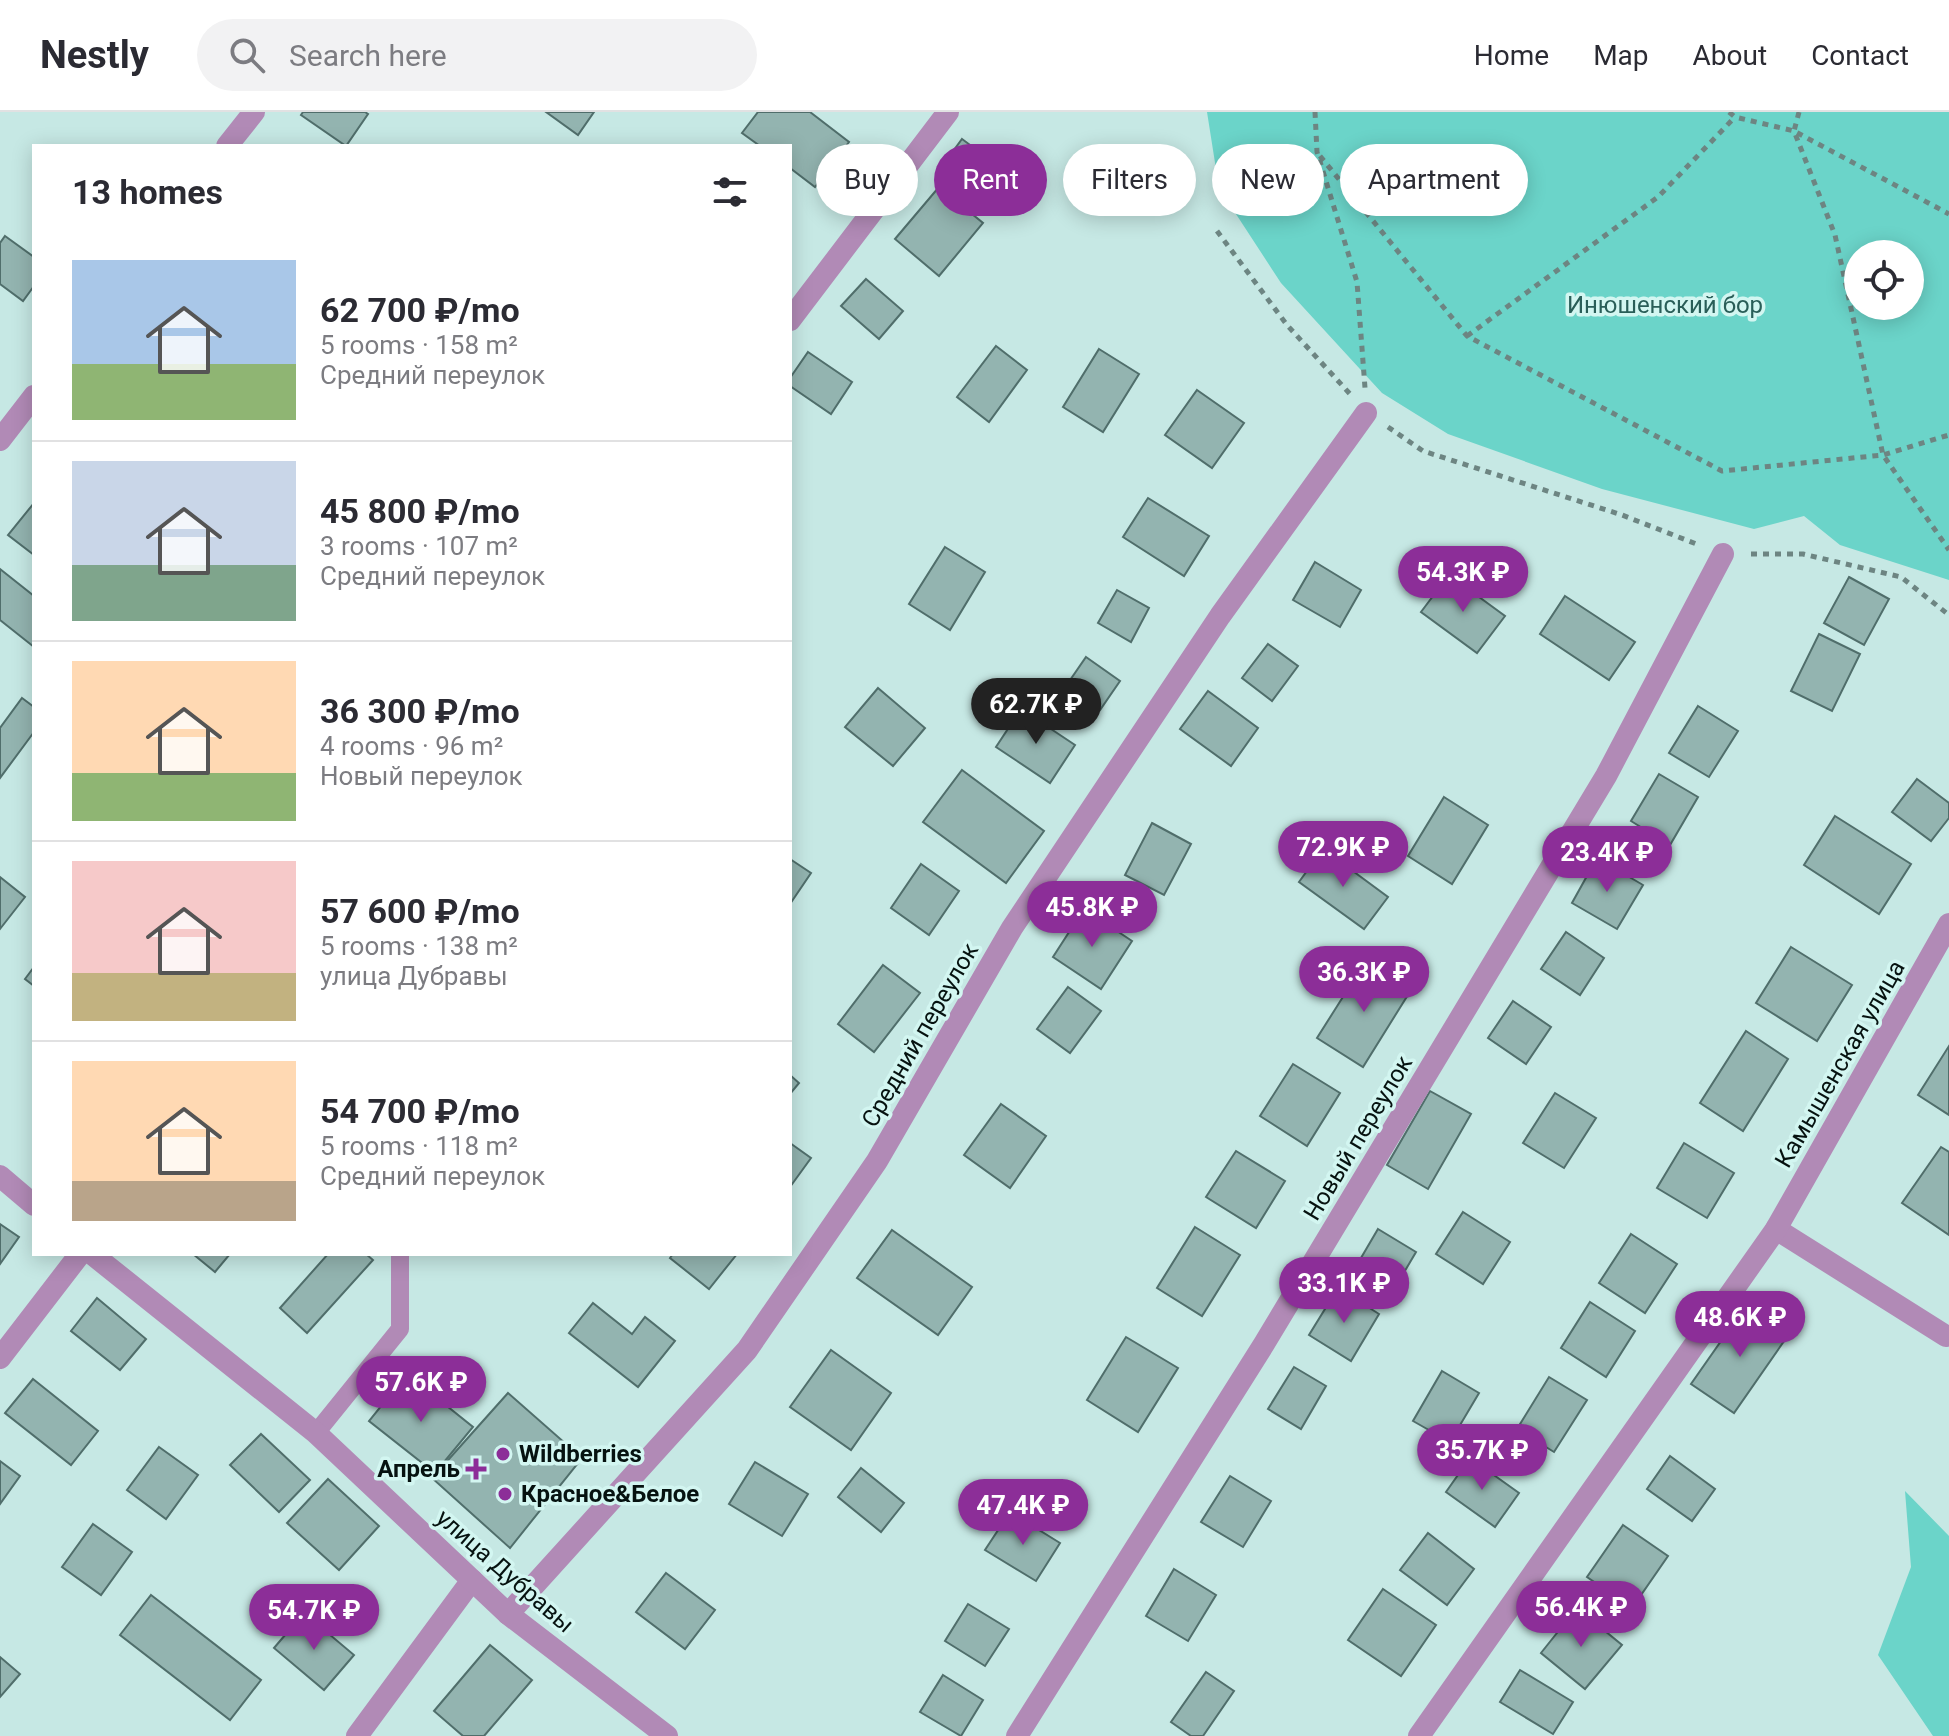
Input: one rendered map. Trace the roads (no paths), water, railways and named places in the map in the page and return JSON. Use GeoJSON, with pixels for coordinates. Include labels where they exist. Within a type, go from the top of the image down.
{"type":"FeatureCollection","features":[{"type":"Feature","properties":{"kind":"street"},"geometry":{"type":"LineString","coordinates":[[229,144],[254,112]]}},
{"type":"Feature","properties":{"kind":"street"},"geometry":{"type":"LineString","coordinates":[[792,317],[948,112]]}},
{"type":"Feature","properties":{"kind":"street"},"geometry":{"type":"LineString","coordinates":[[0,440],[32,399]]}},
{"type":"Feature","properties":{"kind":"street","name":"Средний переулок"},"geometry":{"type":"LineString","coordinates":[[508,1614],[747,1350],[877,1161],[1012,928],[1220,616],[1366,413]]}},
{"type":"Feature","properties":{"kind":"street","name":"Новый переулок"},"geometry":{"type":"LineString","coordinates":[[1017,1736],[1264,1344],[1606,776],[1723,554]]}},
{"type":"Feature","properties":{"kind":"street","name":"Камышенская улица"},"geometry":{"type":"LineString","coordinates":[[1419,1736],[1776,1229],[1949,924]]}},
{"type":"Feature","properties":{"kind":"street"},"geometry":{"type":"LineString","coordinates":[[0,1176],[32,1203]]}},
{"type":"Feature","properties":{"kind":"street"},"geometry":{"type":"LineString","coordinates":[[1776,1229],[1948,1340]]}},
{"type":"Feature","properties":{"kind":"street"},"geometry":{"type":"LineString","coordinates":[[0,1358],[78,1256]]}},
{"type":"Feature","properties":{"kind":"street","name":"улица Дубравы"},"geometry":{"type":"LineString","coordinates":[[95,1256],[316,1433],[508,1614],[667,1736]]}},
{"type":"Feature","properties":{"kind":"street"},"geometry":{"type":"LineString","coordinates":[[357,1736],[472,1580]]}},
{"type":"Feature","properties":{"kind":"lane"},"geometry":{"type":"LineString","coordinates":[[316,1433],[400,1329],[400,1256]]}},
{"type":"Feature","properties":{"kind":"place","name":"Wildberries"},"geometry":{"type":"Point","coordinates":[503,1454]}},
{"type":"Feature","properties":{"kind":"place","name":"Апрель"},"geometry":{"type":"Point","coordinates":[476,1469]}},
{"type":"Feature","properties":{"kind":"place","name":"Красное&Белое"},"geometry":{"type":"Point","coordinates":[505,1494]}},
{"type":"Feature","properties":{"kind":"park label","name":"Инюшенский бор"},"geometry":{"type":"Point","coordinates":[1665,305]}}]}
